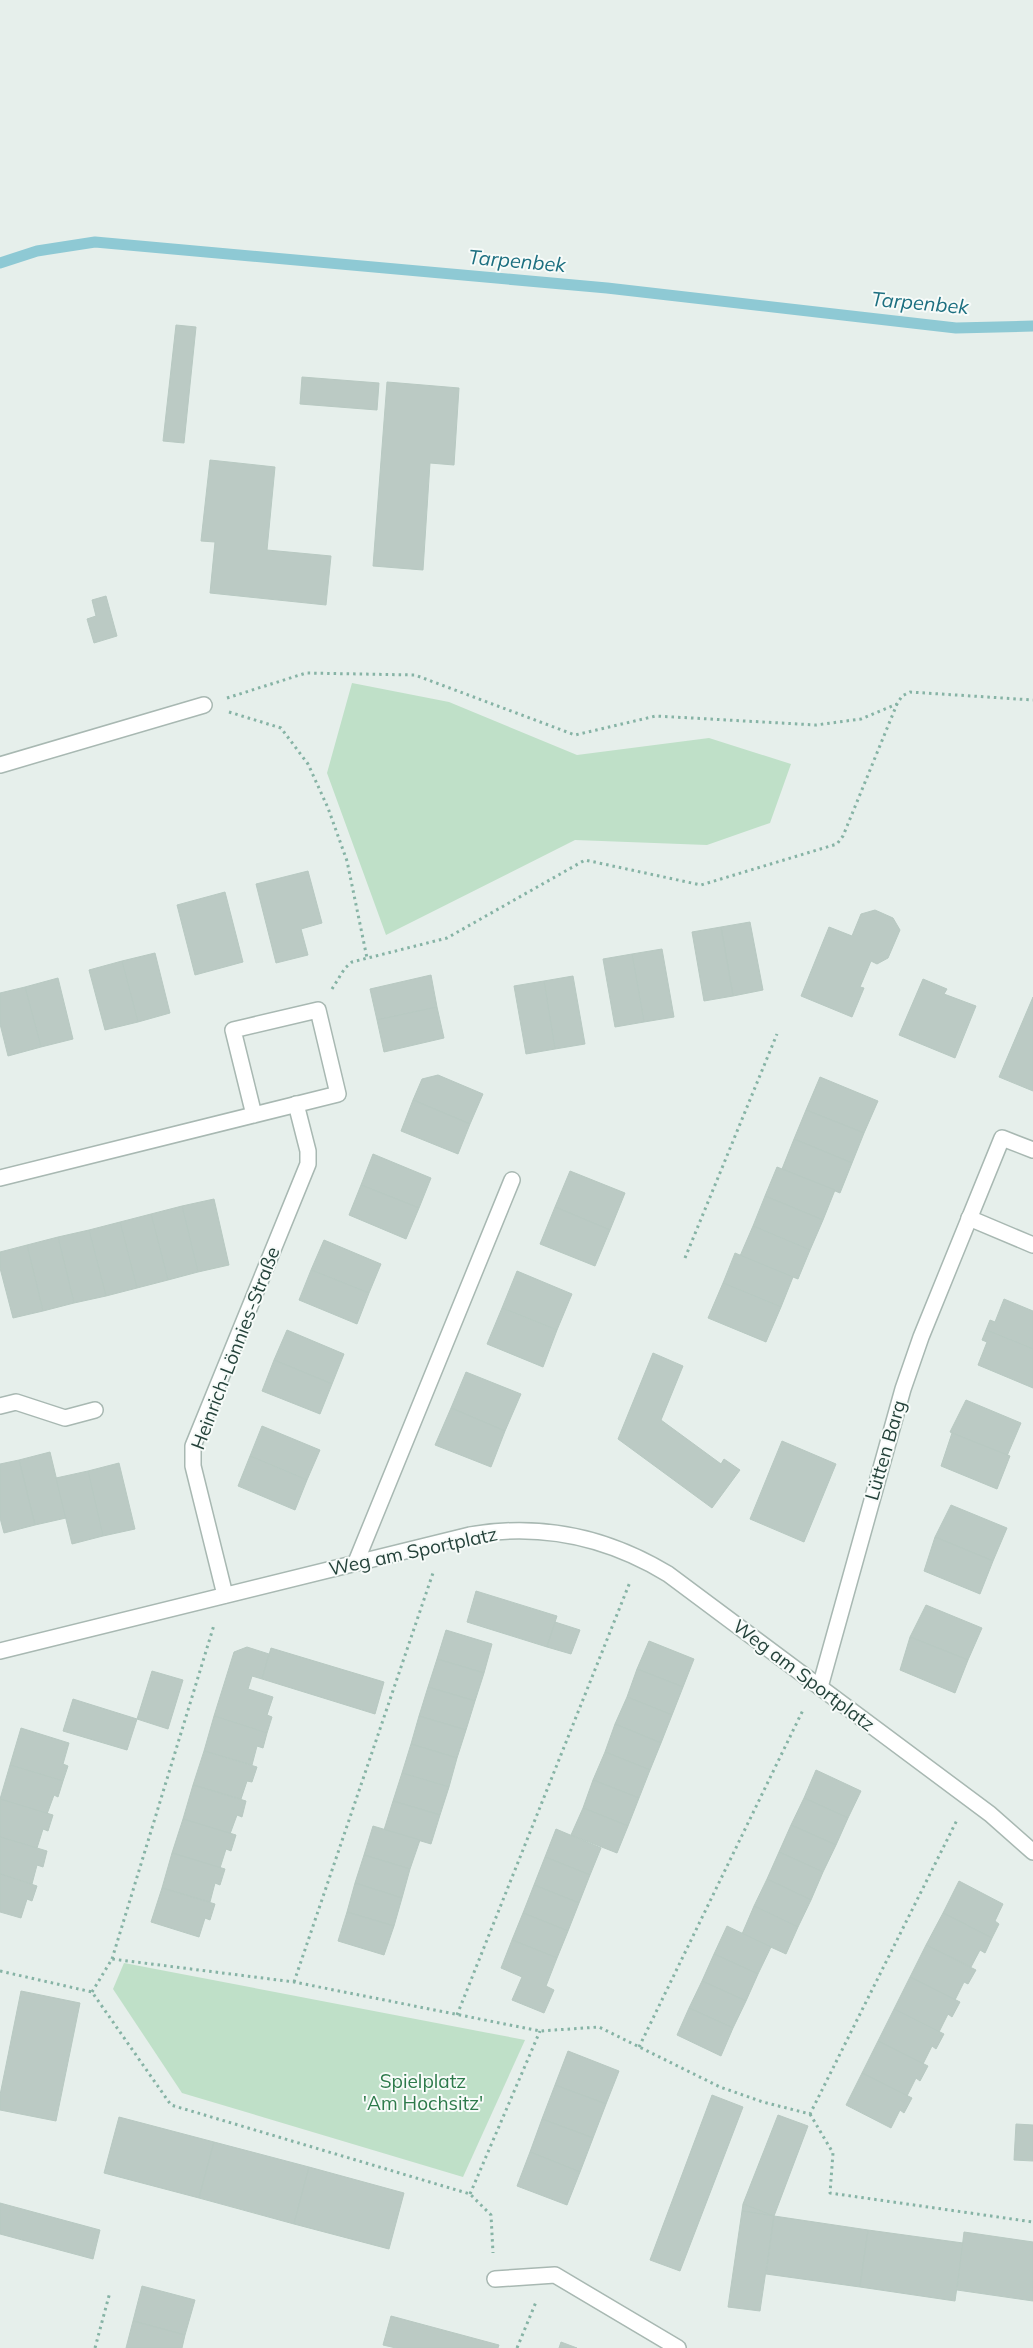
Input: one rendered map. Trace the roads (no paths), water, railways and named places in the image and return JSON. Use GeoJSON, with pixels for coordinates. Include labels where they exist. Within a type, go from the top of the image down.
{"type":"FeatureCollection","features":[{"type":"Feature","properties":{"kind":"street"},"geometry":{"type":"LineString","coordinates":[[0,765],[204,705]]}},
{"type":"Feature","properties":{"kind":"street"},"geometry":{"type":"LineString","coordinates":[[0,1178],[254,1115],[296,1104],[338,1094],[318,1010],[233,1030],[254,1115]]}},
{"type":"Feature","properties":{"kind":"street","name":"Heinrich-Lönnies-Straße"},"geometry":{"type":"LineString","coordinates":[[224,1595],[193,1466],[193,1446],[308,1164],[308,1151],[296,1104]]}},
{"type":"Feature","properties":{"kind":"street","name":"Lütten Barg"},"geometry":{"type":"LineString","coordinates":[[818,1685],[903,1389],[921,1337],[1002,1138],[1033,1150]]}},
{"type":"Feature","properties":{"kind":"street"},"geometry":{"type":"LineString","coordinates":[[356,1562],[512,1180]]}},
{"type":"Feature","properties":{"kind":"street"},"geometry":{"type":"LineString","coordinates":[[969,1218],[1033,1245]]}},
{"type":"Feature","properties":{"kind":"street"},"geometry":{"type":"LineString","coordinates":[[0,1406],[16,1402],[65,1418],[96,1410]]}},
{"type":"Feature","properties":{"kind":"street","name":"Weg am Sportplatz"},"geometry":{"type":"LineString","coordinates":[[0,1651],[356,1562],[486,1532],[541,1531],[596,1541],[640,1558],[681,1584],[968,1797],[1006,1826],[1033,1852]]}},
{"type":"Feature","properties":{"kind":"street"},"geometry":{"type":"LineString","coordinates":[[495,2279],[555,2275],[678,2348]]}},
{"type":"Feature","properties":{"kind":"waterway","name":"Tarpenbek"},"geometry":{"type":"LineString","coordinates":[[0,263],[37,251],[95,242],[607,288],[956,328],[1033,326]]}},
{"type":"Feature","properties":{"kind":"park label","name":"Spielplatz 'Am Hochsitz'"},"geometry":{"type":"Point","coordinates":[423,2092]}}]}
